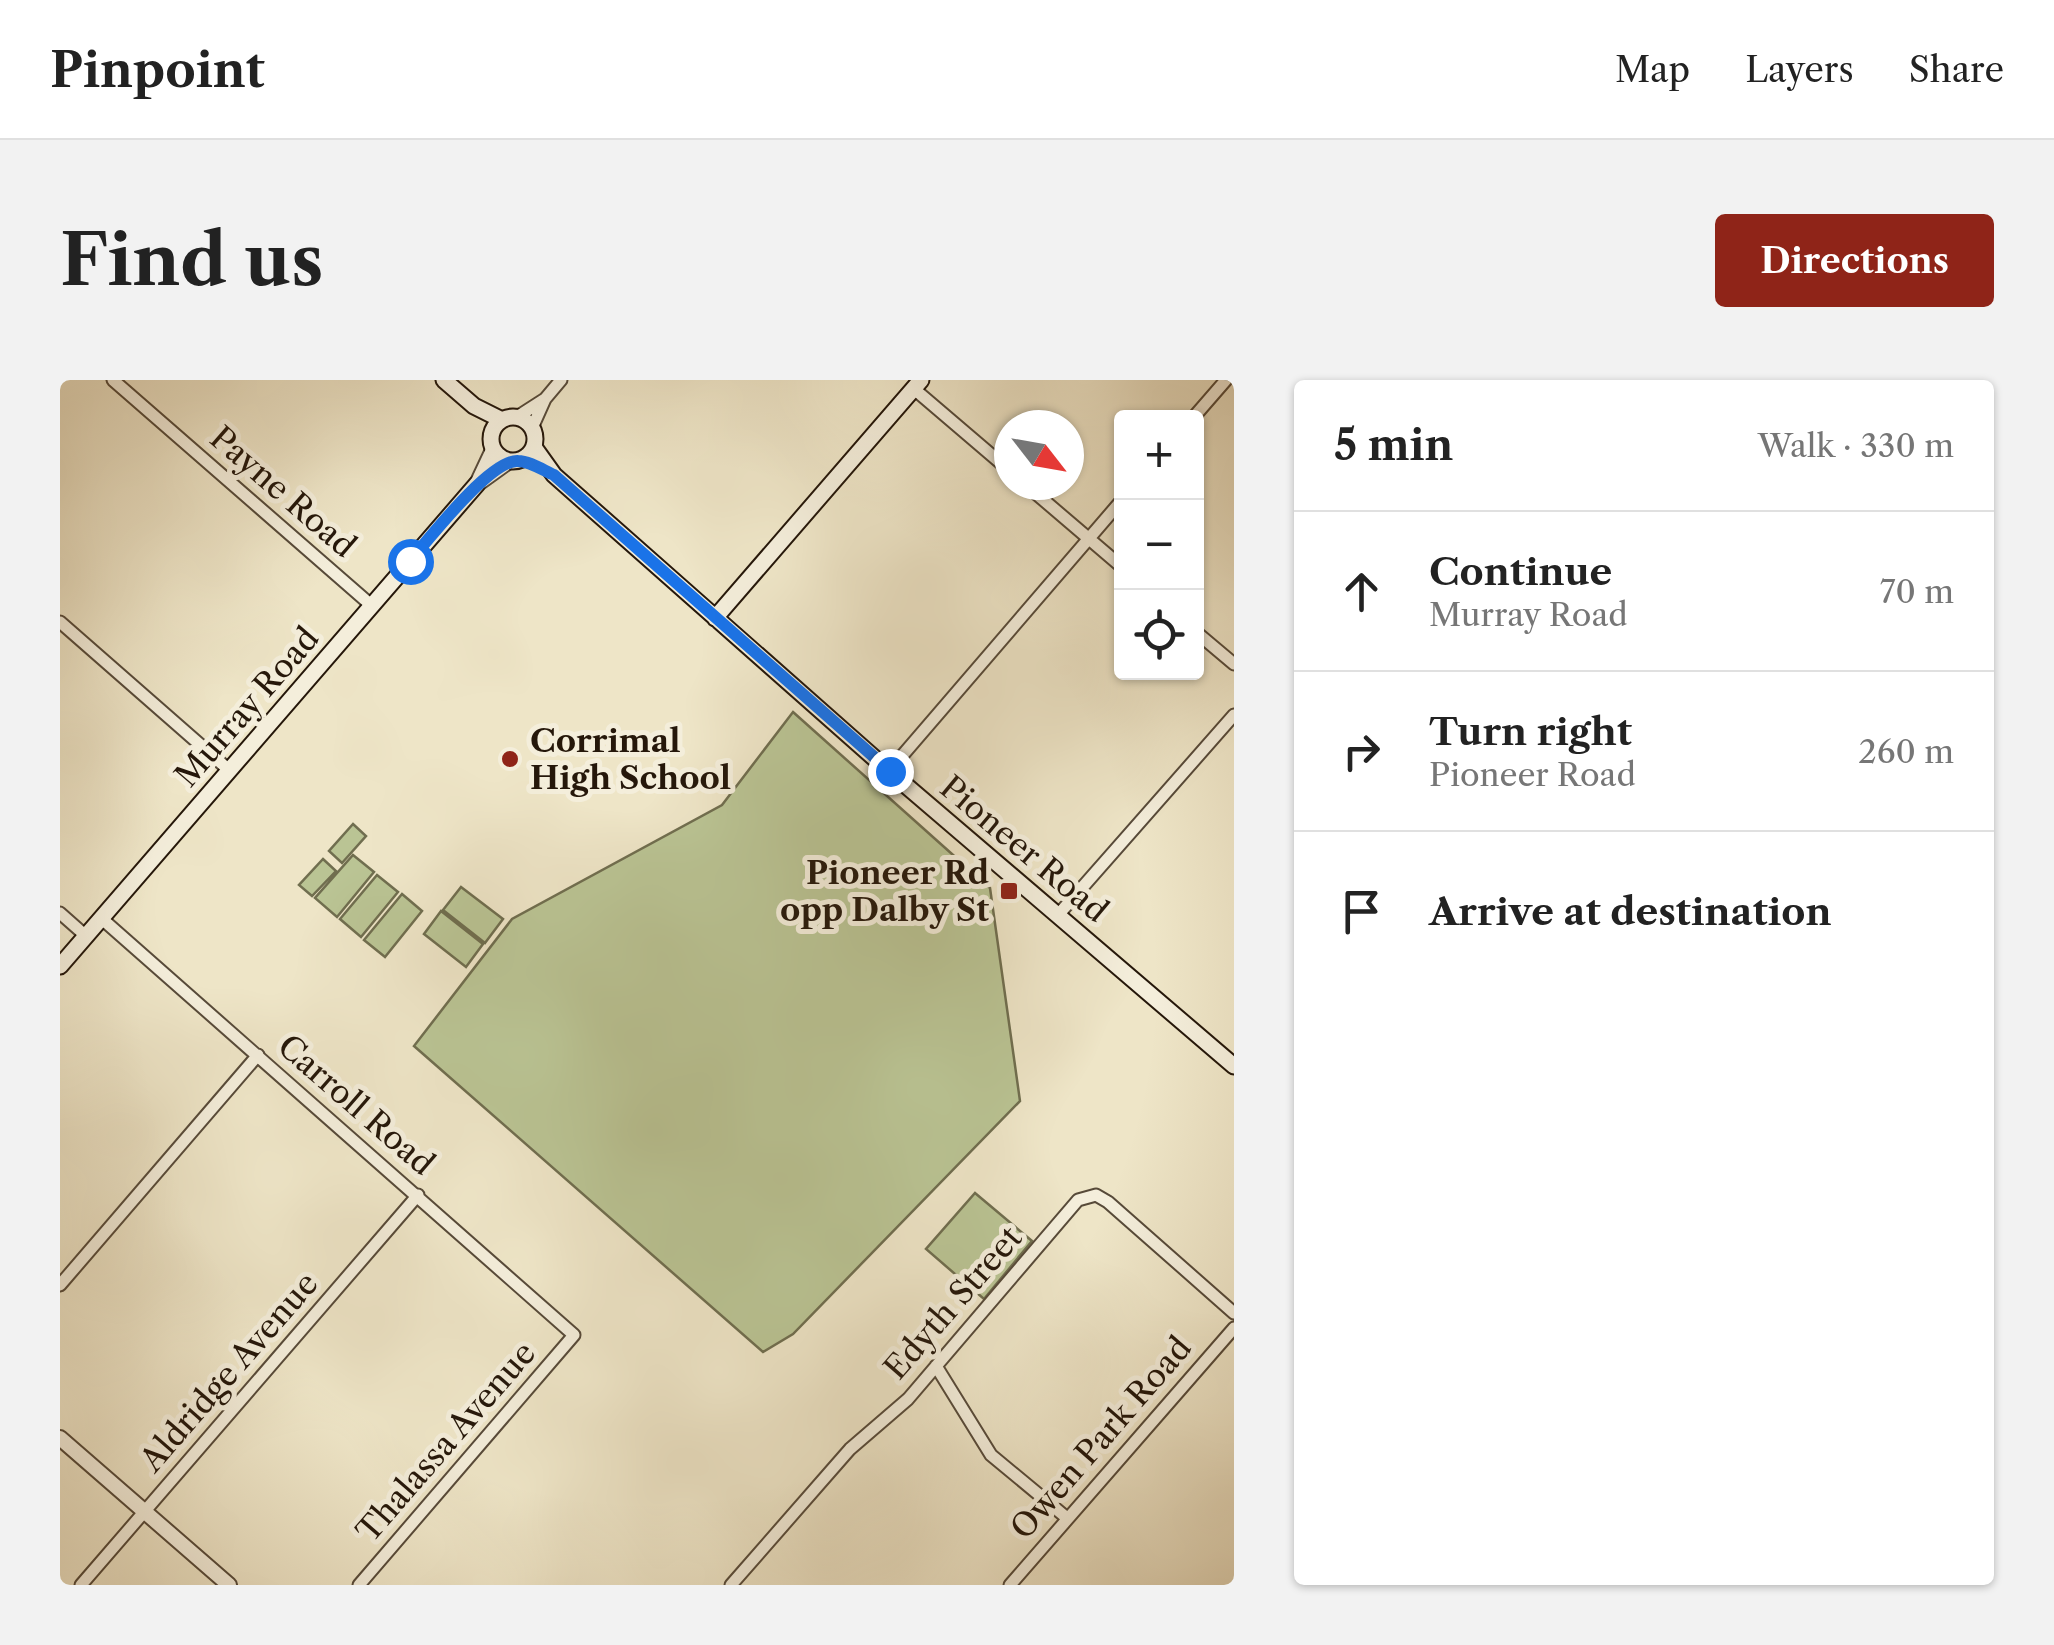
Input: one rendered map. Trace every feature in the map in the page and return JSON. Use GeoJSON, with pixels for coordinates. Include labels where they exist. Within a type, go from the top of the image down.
{"type":"FeatureCollection","features":[{"type":"Feature","properties":{"kind":"main road"},"geometry":{"type":"LineString","coordinates":[[444,380],[474,406],[532,428],[534,447],[515,461],[500,458],[474,406]]}},
{"type":"Feature","properties":{"kind":"main road"},"geometry":{"type":"LineString","coordinates":[[715,618],[917,384]]}},
{"type":"Feature","properties":{"kind":"main road"},"geometry":{"type":"LineString","coordinates":[[492,442],[510,419]]}},
{"type":"Feature","properties":{"kind":"main road","name":"Pioneer Road"},"geometry":{"type":"LineString","coordinates":[[534,447],[554,475],[715,618],[1234,1066]]}},
{"type":"Feature","properties":{"kind":"main road","name":"Pioneer Road"},"geometry":{"type":"LineString","coordinates":[[515,461],[554,475]]}},
{"type":"Feature","properties":{"kind":"main road","name":"Murray Road"},"geometry":{"type":"LineString","coordinates":[[60,966],[477,484]]}},
{"type":"Feature","properties":{"kind":"street","name":"Payne Road"},"geometry":{"type":"LineString","coordinates":[[113,380],[371,605]]}},
{"type":"Feature","properties":{"kind":"street"},"geometry":{"type":"LineString","coordinates":[[532,428],[545,399],[561,380]]}},
{"type":"Feature","properties":{"kind":"street"},"geometry":{"type":"LineString","coordinates":[[1200,410],[1226,380]]}},
{"type":"Feature","properties":{"kind":"street"},"geometry":{"type":"LineString","coordinates":[[917,384],[994,456]]}},
{"type":"Feature","properties":{"kind":"street"},"geometry":{"type":"LineString","coordinates":[[510,419],[545,399]]}},
{"type":"Feature","properties":{"kind":"street","name":"Murray Road"},"geometry":{"type":"LineString","coordinates":[[477,484],[492,442]]}},
{"type":"Feature","properties":{"kind":"street","name":"Murray Road"},"geometry":{"type":"LineString","coordinates":[[477,484],[515,461]]}},
{"type":"Feature","properties":{"kind":"street"},"geometry":{"type":"LineString","coordinates":[[1044,500],[1114,560]]}},
{"type":"Feature","properties":{"kind":"street"},"geometry":{"type":"LineString","coordinates":[[890,771],[1114,509]]}},
{"type":"Feature","properties":{"kind":"street"},"geometry":{"type":"LineString","coordinates":[[60,622],[229,770]]}},
{"type":"Feature","properties":{"kind":"street"},"geometry":{"type":"LineString","coordinates":[[1204,639],[1234,664]]}},
{"type":"Feature","properties":{"kind":"street"},"geometry":{"type":"LineString","coordinates":[[1058,915],[1234,715]]}},
{"type":"Feature","properties":{"kind":"street"},"geometry":{"type":"LineString","coordinates":[[60,913],[86,936]]}},
{"type":"Feature","properties":{"kind":"street","name":"Carroll Road"},"geometry":{"type":"LineString","coordinates":[[101,918],[574,1335]]}},
{"type":"Feature","properties":{"kind":"street"},"geometry":{"type":"LineString","coordinates":[[60,1284],[258,1054]]}},
{"type":"Feature","properties":{"kind":"street","name":"Aldridge Avenue"},"geometry":{"type":"LineString","coordinates":[[81,1585],[418,1195]]}},
{"type":"Feature","properties":{"kind":"street","name":"Edyth Street"},"geometry":{"type":"LineString","coordinates":[[731,1585],[850,1449],[908,1399],[1078,1200],[1096,1195],[1108,1202],[1234,1312]]}},
{"type":"Feature","properties":{"kind":"street","name":"Owen Park Road"},"geometry":{"type":"LineString","coordinates":[[1010,1585],[1234,1328]]}},
{"type":"Feature","properties":{"kind":"street","name":"Thalassa Avenue"},"geometry":{"type":"LineString","coordinates":[[359,1585],[574,1335]]}},
{"type":"Feature","properties":{"kind":"street"},"geometry":{"type":"LineString","coordinates":[[936,1366],[991,1455],[1067,1518]]}},
{"type":"Feature","properties":{"kind":"street"},"geometry":{"type":"LineString","coordinates":[[60,1438],[229,1585]]}},
{"type":"Feature","properties":{"kind":"green space"},"geometry":{"type":"Polygon","coordinates":[[[793,712],[990,888],[1020,1101],[793,1334],[763,1352],[414,1046],[512,919],[722,805],[793,712]]]}},
{"type":"Feature","properties":{"kind":"green space"},"geometry":{"type":"Polygon","coordinates":[[[353,824],[366,836],[342,863],[329,851],[353,824]]]}},
{"type":"Feature","properties":{"kind":"green space"},"geometry":{"type":"Polygon","coordinates":[[[353,855],[374,872],[337,917],[315,898],[353,855]]]}},
{"type":"Feature","properties":{"kind":"green space"},"geometry":{"type":"Polygon","coordinates":[[[323,859],[336,871],[312,896],[299,885],[323,859]]]}},
{"type":"Feature","properties":{"kind":"green space"},"geometry":{"type":"Polygon","coordinates":[[[377,875],[398,892],[361,937],[340,919],[377,875]]]}},
{"type":"Feature","properties":{"kind":"green space"},"geometry":{"type":"Polygon","coordinates":[[[461,887],[503,919],[485,943],[443,910],[461,887]]]}},
{"type":"Feature","properties":{"kind":"green space"},"geometry":{"type":"Polygon","coordinates":[[[402,894],[422,911],[385,957],[364,940],[402,894]]]}},
{"type":"Feature","properties":{"kind":"green space"},"geometry":{"type":"Polygon","coordinates":[[[441,911],[483,944],[466,967],[424,934],[441,911]]]}},
{"type":"Feature","properties":{"kind":"green space"},"geometry":{"type":"Polygon","coordinates":[[[975,1193],[1032,1241],[984,1299],[926,1249],[975,1193]]]}},
{"type":"Feature","properties":{"kind":"place","name":"Corrimal High School"},"geometry":{"type":"Point","coordinates":[510,759]}},
{"type":"Feature","properties":{"kind":"place","name":"Pioneer Rd opp Dalby St"},"geometry":{"type":"Point","coordinates":[1009,891]}},
{"type":"Feature","properties":{"kind":"route"},"geometry":{"type":"LineString","coordinates":[[410,561],[477,484],[509,462],[520,460],[554,475],[890,771]]}}]}
